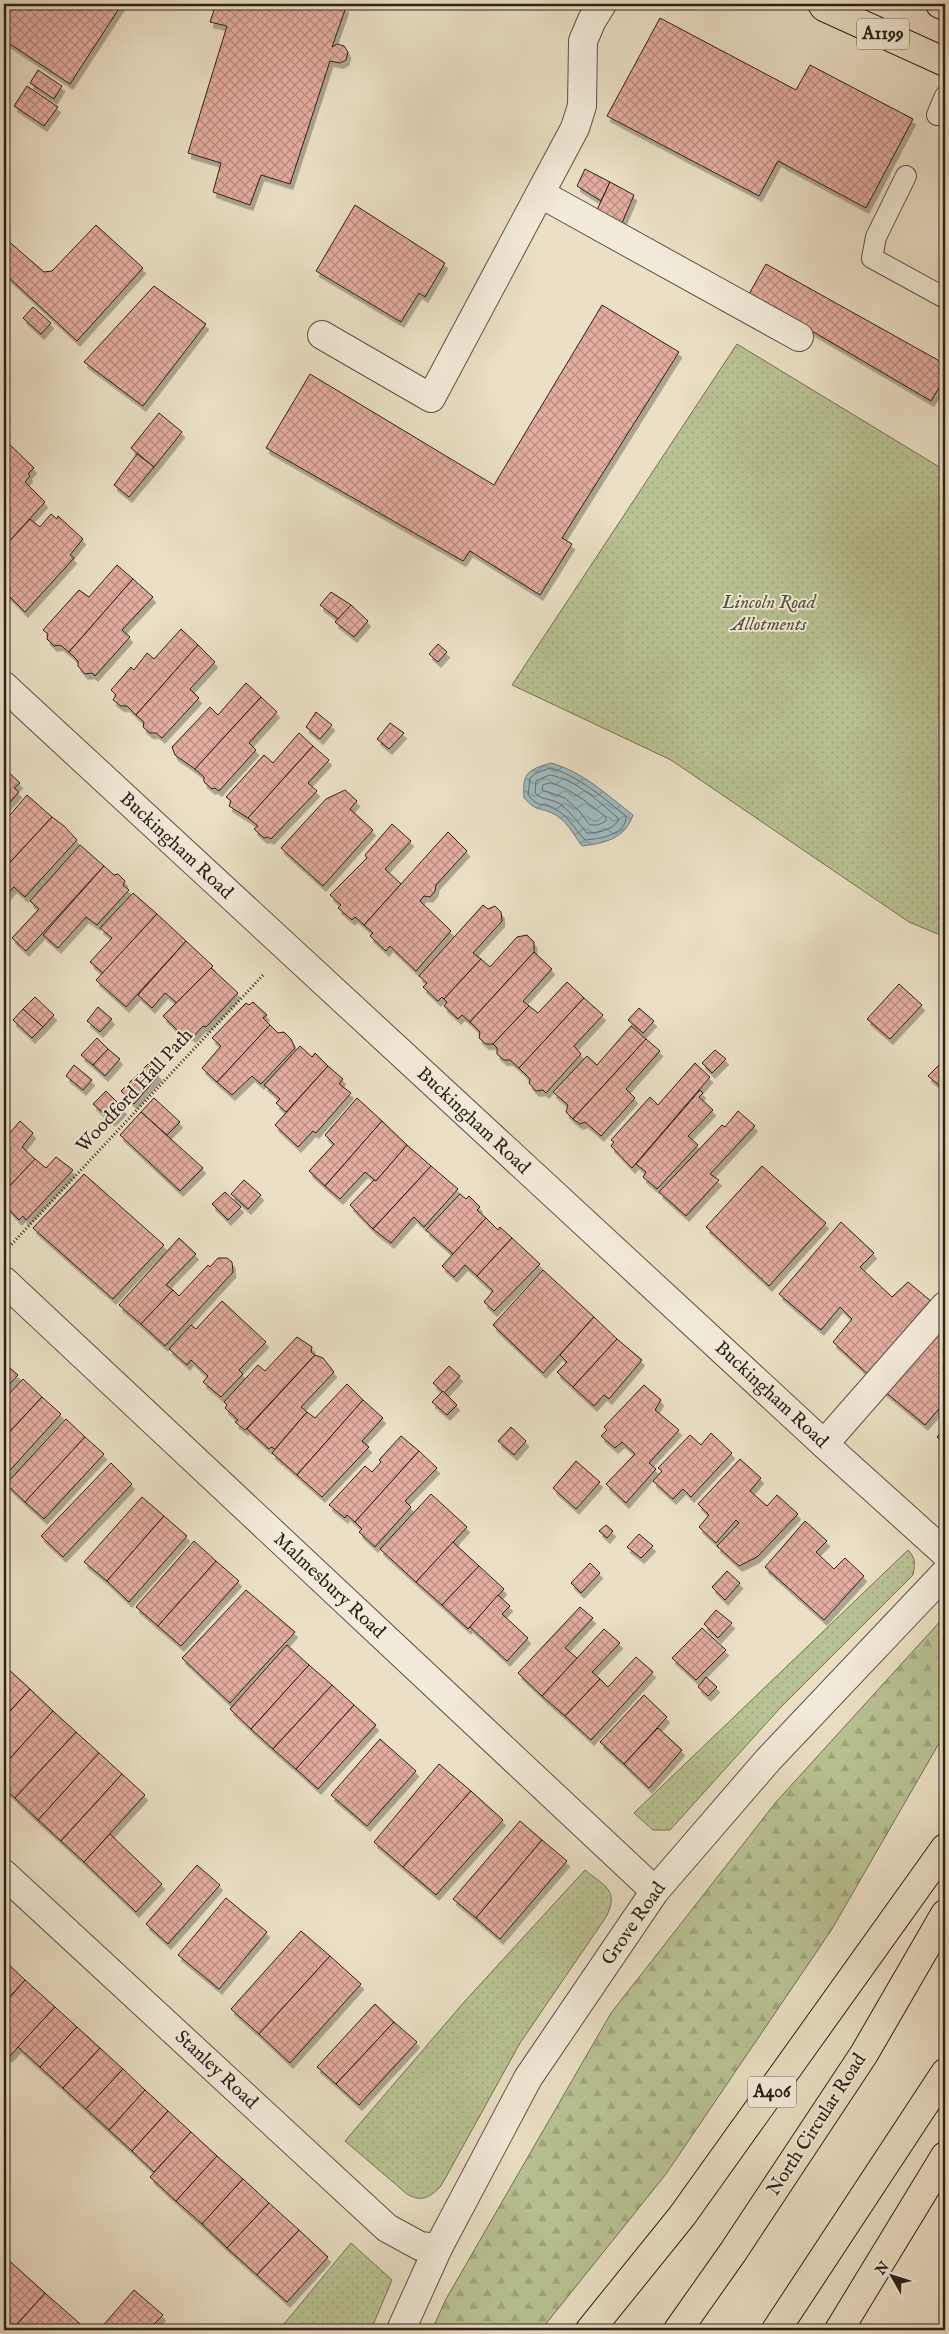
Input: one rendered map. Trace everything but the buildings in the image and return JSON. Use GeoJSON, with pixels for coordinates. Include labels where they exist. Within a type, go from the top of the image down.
{"type":"FeatureCollection","features":[{"type":"Feature","properties":{"kind":"main road","name":"A1199"},"geometry":{"type":"LineString","coordinates":[[822,4],[824,7],[945,62]]}},
{"type":"Feature","properties":{"kind":"main road"},"geometry":{"type":"LineString","coordinates":[[940,4],[945,6]]}},
{"type":"Feature","properties":{"kind":"main road","name":"A406"},"geometry":{"type":"LineString","coordinates":[[590,2330],[682,2216],[945,1848]]}},
{"type":"Feature","properties":{"kind":"main road","name":"North Circular Road"},"geometry":{"type":"LineString","coordinates":[[678,2330],[733,2252],[864,2054],[945,1914]]}},
{"type":"Feature","properties":{"kind":"main road"},"geometry":{"type":"LineString","coordinates":[[776,2330],[945,2073]]}},
{"type":"Feature","properties":{"kind":"main road"},"geometry":{"type":"LineString","coordinates":[[839,2330],[945,2156]]}},
{"type":"Feature","properties":{"kind":"street"},"geometry":{"type":"LineString","coordinates":[[322,334],[431,398],[575,128],[582,106],[582,41],[602,4]]}},
{"type":"Feature","properties":{"kind":"street"},"geometry":{"type":"LineString","coordinates":[[541,194],[799,337]]}},
{"type":"Feature","properties":{"kind":"street","name":"Buckingham Road"},"geometry":{"type":"LineString","coordinates":[[4,686],[824,1444],[945,1553]]}},
{"type":"Feature","properties":{"kind":"street","name":"Malmesbury Road"},"geometry":{"type":"LineString","coordinates":[[4,1282],[655,1892]]}},
{"type":"Feature","properties":{"kind":"street"},"geometry":{"type":"LineString","coordinates":[[824,1444],[945,1306]]}},
{"type":"Feature","properties":{"kind":"street","name":"Grove Road"},"geometry":{"type":"LineString","coordinates":[[401,2330],[438,2248],[528,2078],[655,1892],[768,1760],[945,1573]]}},
{"type":"Feature","properties":{"kind":"street","name":"Stanley Road"},"geometry":{"type":"LineString","coordinates":[[4,1874],[387,2228],[420,2246],[438,2248]]}},
{"type":"Feature","properties":{"kind":"lane"},"geometry":{"type":"LineString","coordinates":[[937,115],[945,96]]}},
{"type":"Feature","properties":{"kind":"lane"},"geometry":{"type":"LineString","coordinates":[[906,176],[876,237],[872,258],[945,298]]}},
{"type":"Feature","properties":{"kind":"path","name":"Woodford Hall Path"},"geometry":{"type":"LineString","coordinates":[[4,1253],[288,950]]}},
{"type":"Feature","properties":{"kind":"green space","name":"Lincoln Road Allotments"},"geometry":{"type":"Polygon","coordinates":[[[737,344],[941,468],[945,461],[945,937],[909,922],[671,760],[512,685],[737,344]]]}},
{"type":"Feature","properties":{"kind":"green space"},"geometry":{"type":"Polygon","coordinates":[[[908,1550],[914,1561],[913,1575],[781,1707],[670,1830],[653,1830],[634,1813],[908,1550]]]}},
{"type":"Feature","properties":{"kind":"green space"},"geometry":{"type":"Polygon","coordinates":[[[945,1616],[945,1733],[832,1929],[666,2174],[541,2330],[432,2330],[446,2299],[611,2013],[776,1802],[945,1616]]]}},
{"type":"Feature","properties":{"kind":"green space"},"geometry":{"type":"Polygon","coordinates":[[[585,1870],[604,1885],[611,1894],[610,1908],[606,1917],[520,2043],[441,2186],[426,2198],[412,2197],[345,2141],[465,2001],[585,1870]]]}},
{"type":"Feature","properties":{"kind":"green space"},"geometry":{"type":"Polygon","coordinates":[[[351,2243],[392,2280],[371,2330],[279,2330],[351,2243]]]}},
{"type":"Feature","properties":{"kind":"water"},"geometry":{"type":"Polygon","coordinates":[[[551,763],[584,778],[633,815],[625,830],[606,841],[582,846],[569,827],[557,815],[535,807],[524,798],[524,783],[528,773],[551,763]]]}}]}
